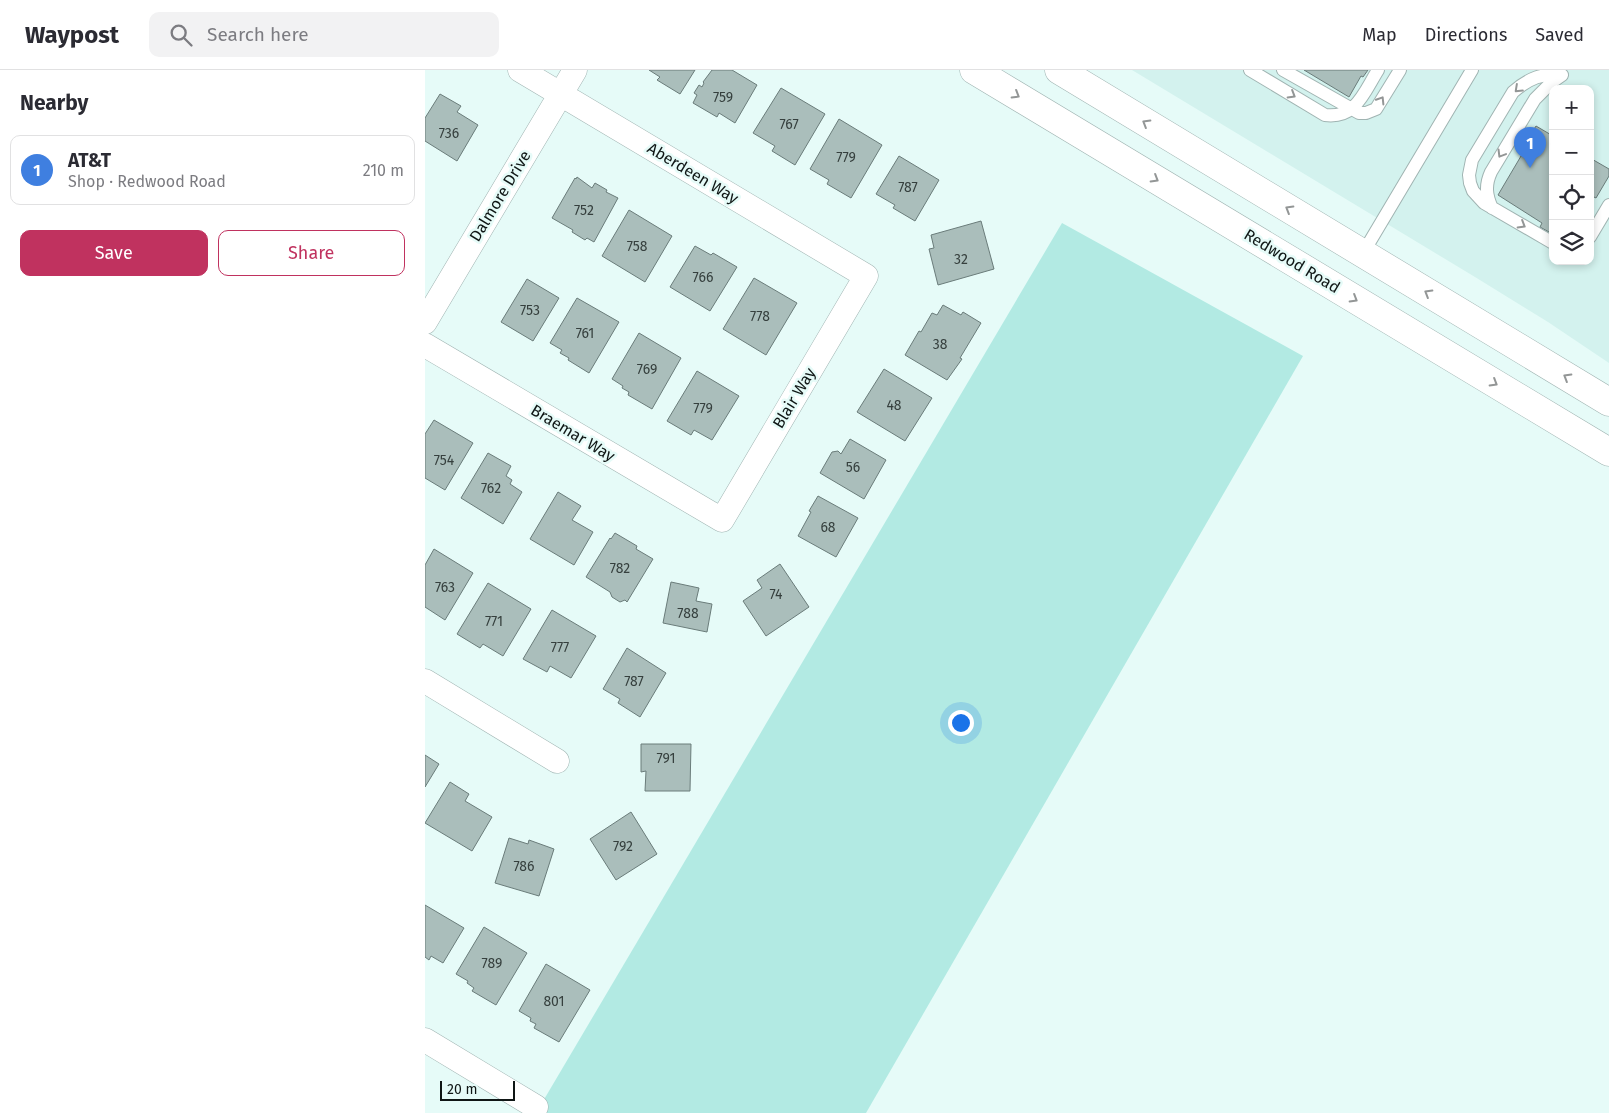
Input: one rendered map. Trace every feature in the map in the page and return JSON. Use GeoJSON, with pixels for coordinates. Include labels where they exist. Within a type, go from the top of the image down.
{"type":"FeatureCollection","features":[{"type":"Feature","properties":{"kind":"main road","name":"Redwood Road"},"geometry":{"type":"LineString","coordinates":[[974,70],[1609,452]]}},
{"type":"Feature","properties":{"kind":"main road"},"geometry":{"type":"LineString","coordinates":[[1059,70],[1609,402]]}},
{"type":"Feature","properties":{"kind":"street","name":"Aberdeen Way"},"geometry":{"type":"LineString","coordinates":[[521,70],[866,276]]}},
{"type":"Feature","properties":{"kind":"street","name":"Dalmore Drive"},"geometry":{"type":"LineString","coordinates":[[425,322],[575,70]]}},
{"type":"Feature","properties":{"kind":"street","name":"Blair Way"},"geometry":{"type":"LineString","coordinates":[[722,520],[866,276]]}},
{"type":"Feature","properties":{"kind":"street","name":"Braemar Way"},"geometry":{"type":"LineString","coordinates":[[425,345],[722,520]]}},
{"type":"Feature","properties":{"kind":"street"},"geometry":{"type":"LineString","coordinates":[[425,681],[557,761]]}},
{"type":"Feature","properties":{"kind":"street"},"geometry":{"type":"LineString","coordinates":[[425,1040],[536,1106]]}},
{"type":"Feature","properties":{"kind":"lane"},"geometry":{"type":"LineString","coordinates":[[1250,70],[1325,115],[1334,116],[1343,114],[1357,105],[1378,70]]}},
{"type":"Feature","properties":{"kind":"lane"},"geometry":{"type":"LineString","coordinates":[[1283,70],[1359,113],[1366,113],[1376,109],[1400,70]]}},
{"type":"Feature","properties":{"kind":"lane"},"geometry":{"type":"LineString","coordinates":[[1363,253],[1472,70]]}},
{"type":"Feature","properties":{"kind":"lane"},"geometry":{"type":"LineString","coordinates":[[1492,208],[1486,192],[1491,172],[1535,99],[1552,82],[1563,75],[1553,74],[1534,77],[1513,92],[1472,160],[1469,175],[1473,190],[1478,197],[1492,208],[1549,241]]}},
{"type":"Feature","properties":{"kind":"lane"},"geometry":{"type":"LineString","coordinates":[[1594,230],[1609,205]]}},
{"type":"Feature","properties":{"kind":"shaded area"},"geometry":{"type":"Polygon","coordinates":[[[1132,70],[1609,70],[1609,363],[1548,322],[1132,70]]]}},
{"type":"Feature","properties":{"kind":"shaded area"},"geometry":{"type":"Polygon","coordinates":[[[1062,223],[1303,356],[866,1113],[536,1113],[1062,223]]]}},
{"type":"Feature","properties":{"kind":"building"},"geometry":{"type":"Polygon","coordinates":[[[649,70],[695,70],[680,94],[657,80],[660,77],[649,70]]]}},
{"type":"Feature","properties":{"kind":"building"},"geometry":{"type":"Polygon","coordinates":[[[712,70],[732,70],[757,85],[735,123],[719,113],[717,117],[693,103],[697,95],[694,93],[699,85],[702,87],[703,82],[712,70]]]}},
{"type":"Feature","properties":{"kind":"building"},"geometry":{"type":"Polygon","coordinates":[[[1304,70],[1368,70],[1363,77],[1361,76],[1349,97],[1304,70]]]}},
{"type":"Feature","properties":{"kind":"building"},"geometry":{"type":"Polygon","coordinates":[[[781,88],[825,114],[795,165],[772,151],[775,146],[753,133],[781,88]]]}},
{"type":"Feature","properties":{"kind":"building"},"geometry":{"type":"Polygon","coordinates":[[[440,94],[461,106],[457,112],[478,125],[457,161],[425,141],[425,118],[440,94]]]}},
{"type":"Feature","properties":{"kind":"building"},"geometry":{"type":"Polygon","coordinates":[[[839,119],[882,145],[851,198],[827,184],[829,180],[810,169],[839,119]]]}},
{"type":"Feature","properties":{"kind":"building"},"geometry":{"type":"Polygon","coordinates":[[[1536,126],[1549,134],[1549,232],[1540,227],[1542,223],[1498,195],[1524,151],[1521,150],[1536,126]]]}},
{"type":"Feature","properties":{"kind":"building"},"geometry":{"type":"Polygon","coordinates":[[[899,156],[939,180],[915,221],[893,208],[895,205],[876,194],[899,156]]]}},
{"type":"Feature","properties":{"kind":"building"},"geometry":{"type":"Polygon","coordinates":[[[1594,160],[1609,169],[1609,176],[1596,198],[1594,197],[1594,160]]]}},
{"type":"Feature","properties":{"kind":"building"},"geometry":{"type":"Polygon","coordinates":[[[577,177],[592,188],[595,183],[607,190],[606,192],[618,198],[594,242],[587,238],[585,240],[572,232],[573,230],[552,218],[577,177]]]}},
{"type":"Feature","properties":{"kind":"building"},"geometry":{"type":"Polygon","coordinates":[[[629,210],[672,236],[645,282],[602,256],[629,210]]]}},
{"type":"Feature","properties":{"kind":"building"},"geometry":{"type":"Polygon","coordinates":[[[981,221],[994,269],[938,285],[929,249],[934,248],[931,235],[981,221]]]}},
{"type":"Feature","properties":{"kind":"building"},"geometry":{"type":"Polygon","coordinates":[[[695,246],[711,255],[713,253],[737,267],[710,311],[670,287],[695,246]]]}},
{"type":"Feature","properties":{"kind":"building"},"geometry":{"type":"Polygon","coordinates":[[[754,278],[797,303],[766,355],[723,329],[754,278]]]}},
{"type":"Feature","properties":{"kind":"building"},"geometry":{"type":"Polygon","coordinates":[[[527,279],[559,298],[533,341],[501,322],[527,279]]]}},
{"type":"Feature","properties":{"kind":"building"},"geometry":{"type":"Polygon","coordinates":[[[577,298],[619,322],[589,373],[568,360],[569,358],[560,353],[562,350],[550,343],[577,298]]]}},
{"type":"Feature","properties":{"kind":"building"},"geometry":{"type":"Polygon","coordinates":[[[943,305],[961,315],[963,312],[981,323],[960,358],[962,359],[947,380],[905,355],[932,313],[937,315],[943,305]]]}},
{"type":"Feature","properties":{"kind":"building"},"geometry":{"type":"Polygon","coordinates":[[[639,333],[681,358],[652,409],[628,395],[629,392],[622,388],[623,386],[612,379],[639,333]]]}},
{"type":"Feature","properties":{"kind":"building"},"geometry":{"type":"Polygon","coordinates":[[[884,369],[932,398],[905,441],[857,412],[884,369]]]}},
{"type":"Feature","properties":{"kind":"building"},"geometry":{"type":"Polygon","coordinates":[[[697,371],[739,396],[712,440],[694,430],[691,435],[667,421],[697,371]]]}},
{"type":"Feature","properties":{"kind":"building"},"geometry":{"type":"Polygon","coordinates":[[[434,420],[473,443],[445,490],[425,478],[425,434],[434,420]]]}},
{"type":"Feature","properties":{"kind":"building"},"geometry":{"type":"Polygon","coordinates":[[[850,439],[886,460],[864,499],[820,473],[832,452],[838,451],[841,454],[850,439]]]}},
{"type":"Feature","properties":{"kind":"building"},"geometry":{"type":"Polygon","coordinates":[[[488,453],[511,466],[506,476],[512,480],[510,484],[522,492],[503,524],[461,498],[488,453]]]}},
{"type":"Feature","properties":{"kind":"building"},"geometry":{"type":"Polygon","coordinates":[[[558,492],[581,506],[572,520],[593,532],[574,565],[530,539],[558,492]]]}},
{"type":"Feature","properties":{"kind":"building"},"geometry":{"type":"Polygon","coordinates":[[[818,496],[858,518],[836,557],[798,536],[818,496]]]}},
{"type":"Feature","properties":{"kind":"building"},"geometry":{"type":"Polygon","coordinates":[[[615,533],[637,546],[636,549],[653,559],[627,602],[625,600],[620,602],[612,597],[610,592],[586,577],[615,533]]]}},
{"type":"Feature","properties":{"kind":"building"},"geometry":{"type":"Polygon","coordinates":[[[434,549],[473,573],[445,620],[425,607],[425,565],[434,549]]]}},
{"type":"Feature","properties":{"kind":"building"},"geometry":{"type":"Polygon","coordinates":[[[780,564],[809,607],[766,636],[743,601],[762,588],[757,580],[780,564]]]}},
{"type":"Feature","properties":{"kind":"building"},"geometry":{"type":"Polygon","coordinates":[[[671,582],[699,588],[696,601],[712,604],[707,632],[663,623],[671,582]]]}},
{"type":"Feature","properties":{"kind":"building"},"geometry":{"type":"Polygon","coordinates":[[[488,583],[531,609],[503,656],[483,644],[480,648],[457,634],[488,583]]]}},
{"type":"Feature","properties":{"kind":"building"},"geometry":{"type":"Polygon","coordinates":[[[552,610],[596,636],[571,678],[550,666],[547,672],[523,659],[552,610]]]}},
{"type":"Feature","properties":{"kind":"building"},"geometry":{"type":"Polygon","coordinates":[[[627,648],[666,673],[640,717],[618,703],[620,699],[603,689],[627,648]]]}},
{"type":"Feature","properties":{"kind":"building"},"geometry":{"type":"Polygon","coordinates":[[[641,744],[691,744],[690,791],[645,791],[646,771],[641,772],[641,744]]]}},
{"type":"Feature","properties":{"kind":"building"},"geometry":{"type":"Polygon","coordinates":[[[425,755],[439,764],[425,787],[425,755]]]}},
{"type":"Feature","properties":{"kind":"building"},"geometry":{"type":"Polygon","coordinates":[[[450,782],[469,794],[465,801],[492,817],[472,851],[425,823],[450,782]]]}},
{"type":"Feature","properties":{"kind":"building"},"geometry":{"type":"Polygon","coordinates":[[[631,812],[657,854],[616,880],[590,839],[631,812]]]}},
{"type":"Feature","properties":{"kind":"building"},"geometry":{"type":"Polygon","coordinates":[[[509,838],[528,844],[529,840],[554,849],[539,896],[495,883],[509,838]]]}},
{"type":"Feature","properties":{"kind":"building"},"geometry":{"type":"Polygon","coordinates":[[[425,905],[464,928],[443,963],[431,956],[429,960],[425,957],[425,905]]]}},
{"type":"Feature","properties":{"kind":"building"},"geometry":{"type":"Polygon","coordinates":[[[484,927],[527,953],[496,1005],[472,991],[474,988],[467,983],[468,981],[456,974],[484,927]]]}},
{"type":"Feature","properties":{"kind":"building"},"geometry":{"type":"Polygon","coordinates":[[[546,964],[590,990],[559,1042],[534,1028],[536,1024],[530,1021],[531,1018],[519,1011],[546,964]]]}},
{"type":"Feature","properties":{"kind":"place","name":"AT&T"},"geometry":{"type":"Point","coordinates":[1530,168]}}]}
